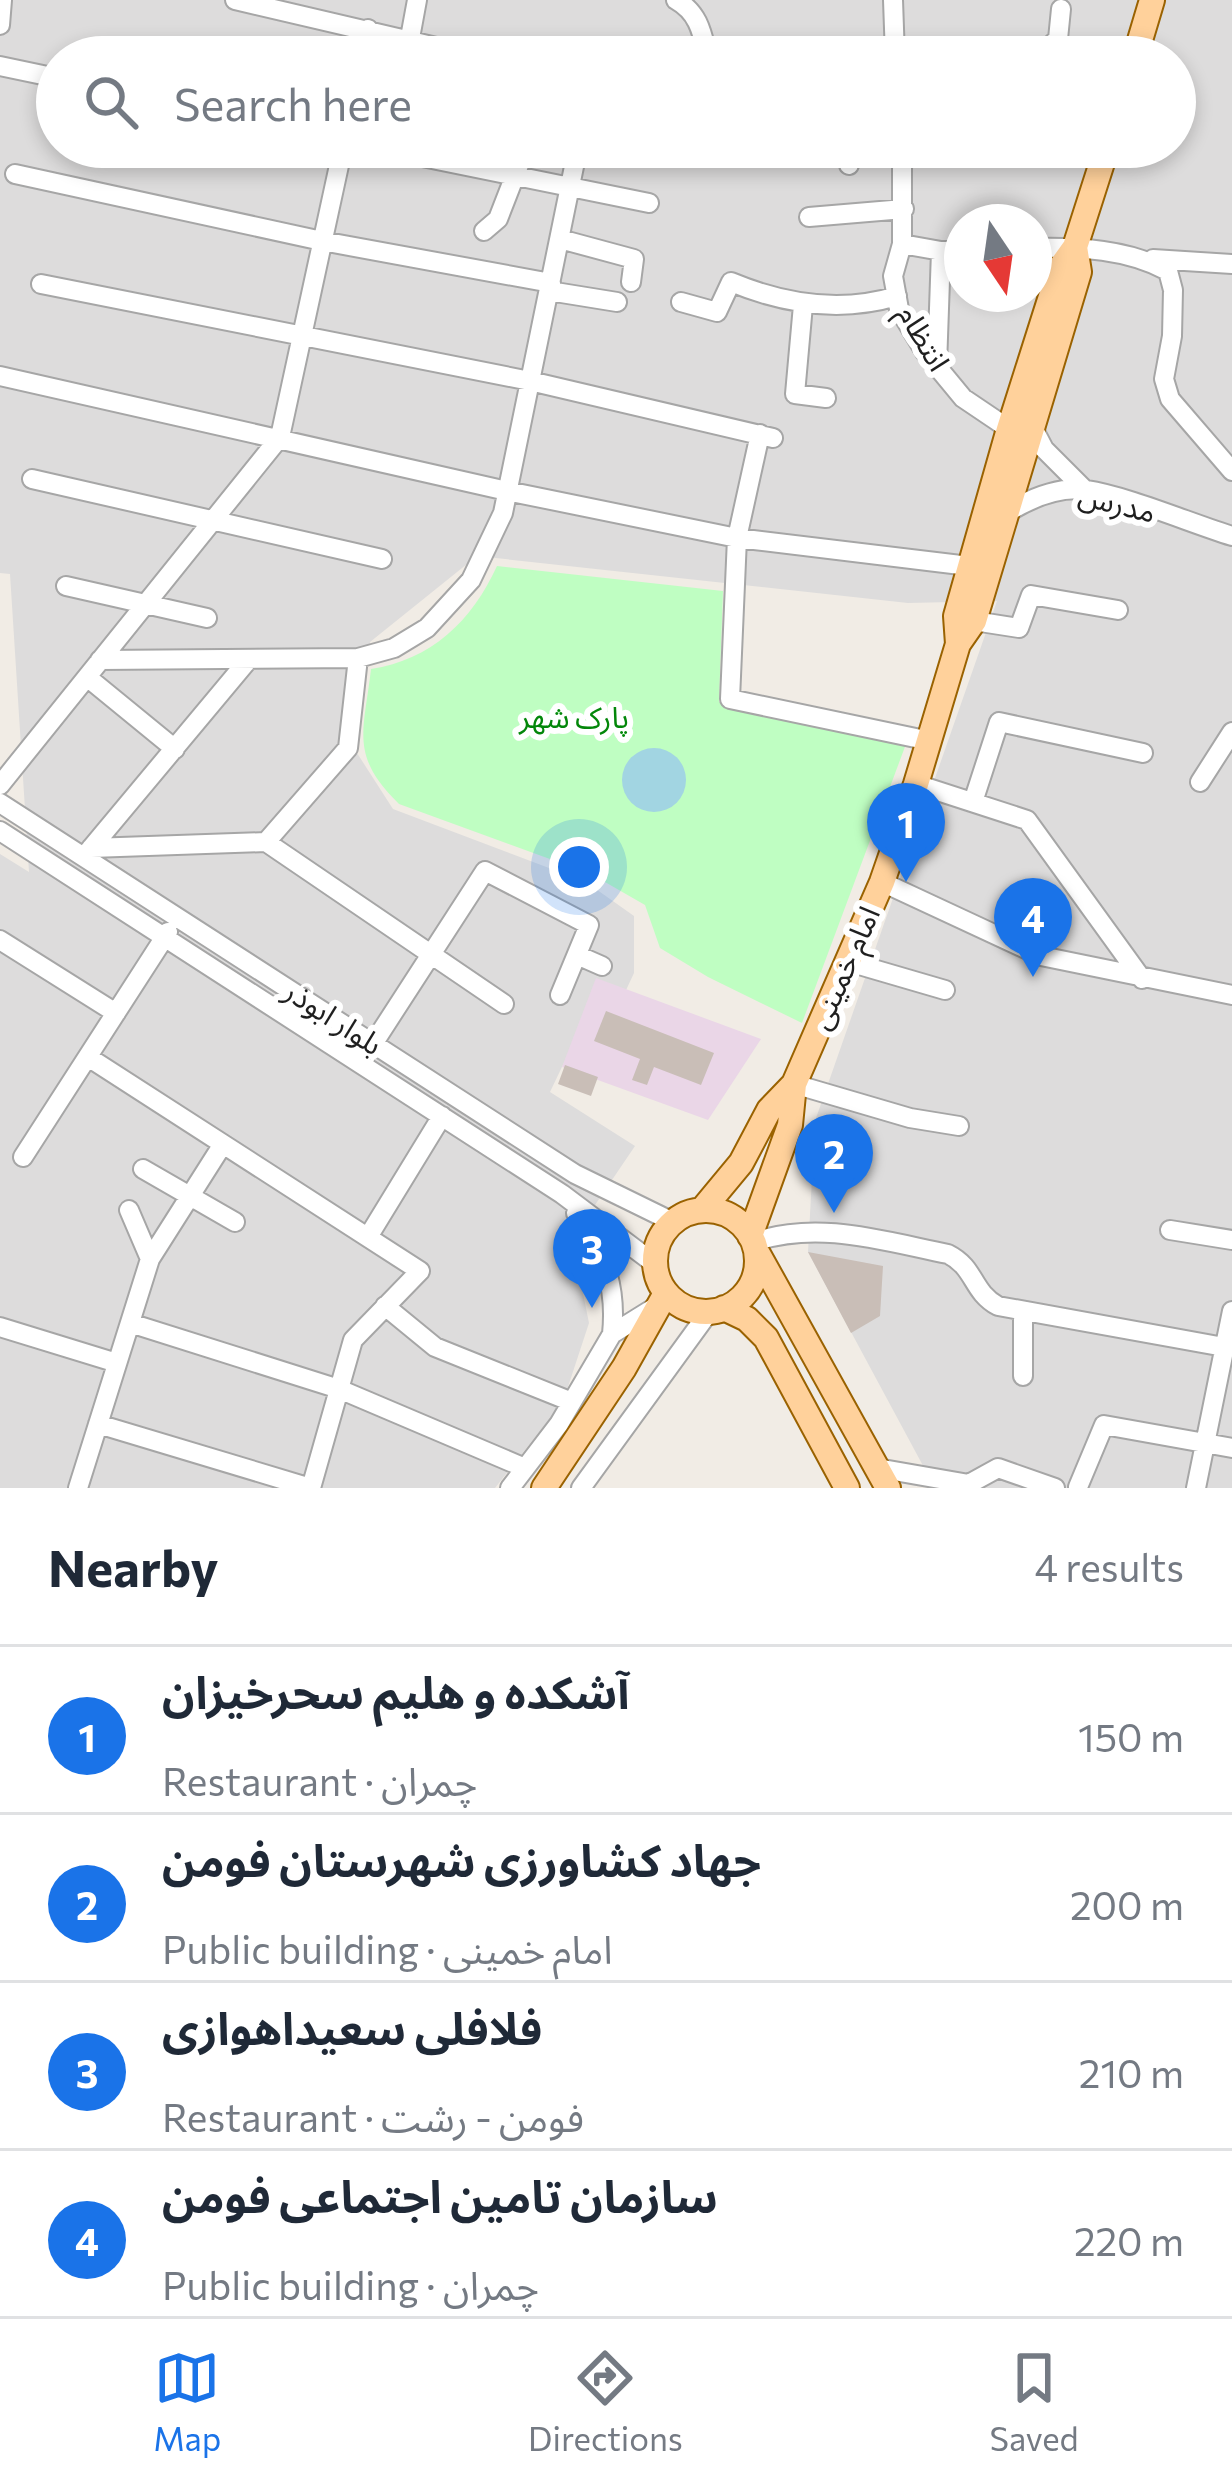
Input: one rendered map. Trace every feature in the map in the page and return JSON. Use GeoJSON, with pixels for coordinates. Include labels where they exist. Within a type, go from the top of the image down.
{"type":"FeatureCollection","features":[{"type":"Feature","properties":{"kind":"main road"},"geometry":{"type":"LineString","coordinates":[[1141,36],[1152,0]]}},
{"type":"Feature","properties":{"kind":"main road","name":"امام خمینی"},"geometry":{"type":"LineString","coordinates":[[958,644],[956,616],[969,566],[1079,272],[1075,247],[1100,168]]}},
{"type":"Feature","properties":{"kind":"main road","name":"امام خمینی"},"geometry":{"type":"LineString","coordinates":[[753,1243],[790,1125],[794,1084],[882,882],[958,644],[974,622],[1005,514],[1021,428]]}},
{"type":"Feature","properties":{"kind":"main road","name":"امام خمینی"},"geometry":{"type":"LineString","coordinates":[[703,1210],[741,1163],[769,1110],[794,1084]]}},
{"type":"Feature","properties":{"kind":"main road"},"geometry":{"type":"LineString","coordinates":[[544,1488],[624,1368],[663,1299],[655,1264],[662,1234],[673,1222],[703,1210],[734,1218],[753,1243],[882,1478]]}},
{"type":"Feature","properties":{"kind":"main road"},"geometry":{"type":"LineString","coordinates":[[716,1310],[749,1288],[755,1274],[753,1243]]}},
{"type":"Feature","properties":{"kind":"main road"},"geometry":{"type":"LineString","coordinates":[[663,1299],[747,1319],[766,1338],[847,1488]]}},
{"type":"Feature","properties":{"kind":"street"},"geometry":{"type":"LineString","coordinates":[[0,26],[2,0]]}},
{"type":"Feature","properties":{"kind":"street"},"geometry":{"type":"LineString","coordinates":[[235,0],[401,36]]}},
{"type":"Feature","properties":{"kind":"street"},"geometry":{"type":"LineString","coordinates":[[338,23],[342,0]]}},
{"type":"Feature","properties":{"kind":"street"},"geometry":{"type":"LineString","coordinates":[[410,36],[417,0]]}},
{"type":"Feature","properties":{"kind":"street"},"geometry":{"type":"LineString","coordinates":[[676,0],[688,7],[703,36]]}},
{"type":"Feature","properties":{"kind":"street"},"geometry":{"type":"LineString","coordinates":[[893,0],[895,36]]}},
{"type":"Feature","properties":{"kind":"street"},"geometry":{"type":"LineString","coordinates":[[1058,36],[1060,9]]}},
{"type":"Feature","properties":{"kind":"street"},"geometry":{"type":"LineString","coordinates":[[366,36],[368,29]]}},
{"type":"Feature","properties":{"kind":"street"},"geometry":{"type":"LineString","coordinates":[[0,66],[36,74]]}},
{"type":"Feature","properties":{"kind":"street"},"geometry":{"type":"LineString","coordinates":[[0,785],[280,437],[338,168]]}},
{"type":"Feature","properties":{"kind":"street"},"geometry":{"type":"LineString","coordinates":[[479,168],[649,202]]}},
{"type":"Feature","properties":{"kind":"street"},"geometry":{"type":"LineString","coordinates":[[484,231],[498,220],[517,168]]}},
{"type":"Feature","properties":{"kind":"street"},"geometry":{"type":"LineString","coordinates":[[100,660],[358,658],[394,648],[427,628],[471,580],[503,513],[574,168]]}},
{"type":"Feature","properties":{"kind":"street","name":"انتظام"},"geometry":{"type":"LineString","coordinates":[[903,168],[902,244],[893,276],[899,309],[963,398],[1021,428],[1085,490]]}},
{"type":"Feature","properties":{"kind":"street"},"geometry":{"type":"LineString","coordinates":[[14,174],[617,302]]}},
{"type":"Feature","properties":{"kind":"street"},"geometry":{"type":"LineString","coordinates":[[808,218],[904,209]]}},
{"type":"Feature","properties":{"kind":"street"},"geometry":{"type":"LineString","coordinates":[[560,239],[634,260],[631,282]]}},
{"type":"Feature","properties":{"kind":"street"},"geometry":{"type":"LineString","coordinates":[[902,244],[941,251],[937,366]]}},
{"type":"Feature","properties":{"kind":"street"},"geometry":{"type":"LineString","coordinates":[[1052,248],[1232,264]]}},
{"type":"Feature","properties":{"kind":"street"},"geometry":{"type":"LineString","coordinates":[[1144,259],[1168,271],[1173,290],[1172,336],[1164,379],[1170,399],[1232,472]]}},
{"type":"Feature","properties":{"kind":"street"},"geometry":{"type":"LineString","coordinates":[[681,302],[717,312],[731,282],[803,305],[872,304],[897,296]]}},
{"type":"Feature","properties":{"kind":"street"},"geometry":{"type":"LineString","coordinates":[[41,284],[530,382],[766,436],[737,538],[730,699],[930,741]]}},
{"type":"Feature","properties":{"kind":"street"},"geometry":{"type":"LineString","coordinates":[[803,305],[795,394],[826,398]]}},
{"type":"Feature","properties":{"kind":"street"},"geometry":{"type":"LineString","coordinates":[[0,376],[737,538],[969,566]]}},
{"type":"Feature","properties":{"kind":"street"},"geometry":{"type":"LineString","coordinates":[[32,479],[382,559]]}},
{"type":"Feature","properties":{"kind":"street","name":"مدرس"},"geometry":{"type":"LineString","coordinates":[[1005,514],[1028,499],[1085,490],[1232,536]]}},
{"type":"Feature","properties":{"kind":"street"},"geometry":{"type":"LineString","coordinates":[[66,586],[207,617]]}},
{"type":"Feature","properties":{"kind":"street"},"geometry":{"type":"LineString","coordinates":[[974,622],[1019,628],[1031,596],[1118,610]]}},
{"type":"Feature","properties":{"kind":"street"},"geometry":{"type":"LineString","coordinates":[[266,842],[348,748],[358,658]]}},
{"type":"Feature","properties":{"kind":"street"},"geometry":{"type":"LineString","coordinates":[[87,852],[249,659]]}},
{"type":"Feature","properties":{"kind":"street"},"geometry":{"type":"LineString","coordinates":[[87,677],[175,749]]}},
{"type":"Feature","properties":{"kind":"street"},"geometry":{"type":"LineString","coordinates":[[973,802],[1000,722],[1143,752]]}},
{"type":"Feature","properties":{"kind":"street"},"geometry":{"type":"LineString","coordinates":[[1200,782],[1232,732]]}},
{"type":"Feature","properties":{"kind":"street"},"geometry":{"type":"LineString","coordinates":[[916,784],[1027,820],[1142,979]]}},
{"type":"Feature","properties":{"kind":"street","name":"بلوار ابوذر"},"geometry":{"type":"LineString","coordinates":[[0,803],[87,852],[177,917],[575,1174],[673,1222]]}},
{"type":"Feature","properties":{"kind":"street","name":"بلوار ابوذر"},"geometry":{"type":"LineString","coordinates":[[0,831],[562,1194],[655,1264]]}},
{"type":"Feature","properties":{"kind":"street"},"geometry":{"type":"LineString","coordinates":[[87,852],[266,842],[503,1004]]}},
{"type":"Feature","properties":{"kind":"street"},"geometry":{"type":"LineString","coordinates":[[374,1044],[485,871],[589,926],[560,995]]}},
{"type":"Feature","properties":{"kind":"street"},"geometry":{"type":"LineString","coordinates":[[882,882],[1041,956],[1232,995]]}},
{"type":"Feature","properties":{"kind":"street"},"geometry":{"type":"LineString","coordinates":[[23,1157],[177,917]]}},
{"type":"Feature","properties":{"kind":"street"},"geometry":{"type":"LineString","coordinates":[[0,940],[116,1013]]}},
{"type":"Feature","properties":{"kind":"street"},"geometry":{"type":"LineString","coordinates":[[577,955],[602,966]]}},
{"type":"Feature","properties":{"kind":"street"},"geometry":{"type":"LineString","coordinates":[[849,962],[945,990]]}},
{"type":"Feature","properties":{"kind":"street"},"geometry":{"type":"LineString","coordinates":[[88,1057],[420,1270],[353,1340],[311,1488],[98,1424]]}},
{"type":"Feature","properties":{"kind":"street"},"geometry":{"type":"LineString","coordinates":[[794,1084],[910,1118],[959,1126]]}},
{"type":"Feature","properties":{"kind":"street"},"geometry":{"type":"LineString","coordinates":[[368,1237],[442,1117]]}},
{"type":"Feature","properties":{"kind":"street"},"geometry":{"type":"LineString","coordinates":[[78,1488],[150,1258],[224,1144]]}},
{"type":"Feature","properties":{"kind":"street"},"geometry":{"type":"LineString","coordinates":[[142,1169],[235,1222]]}},
{"type":"Feature","properties":{"kind":"street"},"geometry":{"type":"LineString","coordinates":[[510,1488],[572,1402],[612,1334],[616,1304],[609,1268],[592,1234],[562,1194]]}},
{"type":"Feature","properties":{"kind":"street"},"geometry":{"type":"LineString","coordinates":[[129,1210],[150,1258]]}},
{"type":"Feature","properties":{"kind":"street"},"geometry":{"type":"LineString","coordinates":[[1170,1230],[1232,1240]]}},
{"type":"Feature","properties":{"kind":"street"},"geometry":{"type":"LineString","coordinates":[[753,1243],[776,1235],[830,1231],[948,1254],[965,1262],[986,1299],[1023,1312],[1225,1347]]}},
{"type":"Feature","properties":{"kind":"street"},"geometry":{"type":"LineString","coordinates":[[612,1334],[663,1299]]}},
{"type":"Feature","properties":{"kind":"street"},"geometry":{"type":"LineString","coordinates":[[386,1306],[435,1347],[572,1402]]}},
{"type":"Feature","properties":{"kind":"street"},"geometry":{"type":"LineString","coordinates":[[581,1488],[676,1352],[716,1310]]}},
{"type":"Feature","properties":{"kind":"street"},"geometry":{"type":"LineString","coordinates":[[1196,1488],[1232,1311]]}},
{"type":"Feature","properties":{"kind":"street"},"geometry":{"type":"LineString","coordinates":[[1023,1312],[1023,1376]]}},
{"type":"Feature","properties":{"kind":"street"},"geometry":{"type":"LineString","coordinates":[[130,1323],[339,1389],[525,1468]]}},
{"type":"Feature","properties":{"kind":"street"},"geometry":{"type":"LineString","coordinates":[[0,1327],[117,1363]]}},
{"type":"Feature","properties":{"kind":"street"},"geometry":{"type":"LineString","coordinates":[[1078,1487],[1104,1425],[1232,1448]]}},
{"type":"Feature","properties":{"kind":"street"},"geometry":{"type":"LineString","coordinates":[[882,1478],[969,1484],[998,1468],[1055,1488]]}},
{"type":"Feature","properties":{"kind":"shaded area"},"geometry":{"type":"Polygon","coordinates":[[[0,0],[1232,0],[1232,1488],[935,1488],[808,1252],[815,1121],[997,601],[908,603],[477,556],[370,642],[357,753],[393,809],[586,882],[634,916],[634,973],[620,1003],[594,1000],[550,1092],[635,1146],[572,1239],[589,1323],[563,1402],[495,1488],[0,1488],[0,854],[29,872],[10,574],[0,573],[0,0]]]}},
{"type":"Feature","properties":{"kind":"shaded area"},"geometry":{"type":"Polygon","coordinates":[[[596,978],[761,1039],[708,1120],[562,1067],[596,978]]]}},
{"type":"Feature","properties":{"kind":"green space","name":"پارک شهر"},"geometry":{"type":"Polygon","coordinates":[[[497,566],[723,591],[719,702],[906,744],[802,1023],[660,948],[645,905],[591,874],[399,804],[383,787],[366,756],[364,742],[371,669],[412,657],[447,635],[475,604],[497,566]]]}},
{"type":"Feature","properties":{"kind":"water"},"geometry":{"type":"Polygon","coordinates":[[[654,748],[677,757],[686,780],[677,803],[654,812],[631,803],[622,780],[631,757],[654,748]]]}},
{"type":"Feature","properties":{"kind":"building"},"geometry":{"type":"Polygon","coordinates":[[[606,1011],[714,1053],[701,1085],[654,1067],[647,1085],[632,1080],[640,1059],[594,1041],[606,1011]]]}},
{"type":"Feature","properties":{"kind":"building"},"geometry":{"type":"Polygon","coordinates":[[[565,1065],[598,1077],[591,1096],[558,1084],[565,1065]]]}},
{"type":"Feature","properties":{"kind":"building"},"geometry":{"type":"Polygon","coordinates":[[[808,1252],[883,1266],[880,1316],[851,1333],[808,1252]]]}},
{"type":"Feature","properties":{"kind":"place","name":"آشکده و هلیم سحرخیزان"},"geometry":{"type":"Point","coordinates":[906,882]}},
{"type":"Feature","properties":{"kind":"place","name":"سازمان تامین اجتماعی فومن"},"geometry":{"type":"Point","coordinates":[1033,977]}},
{"type":"Feature","properties":{"kind":"place","name":"جهاد کشاورزی شهرستان فومن"},"geometry":{"type":"Point","coordinates":[834,1213]}},
{"type":"Feature","properties":{"kind":"place","name":"فلافلی سعیداهوازی"},"geometry":{"type":"Point","coordinates":[592,1308]}}]}
